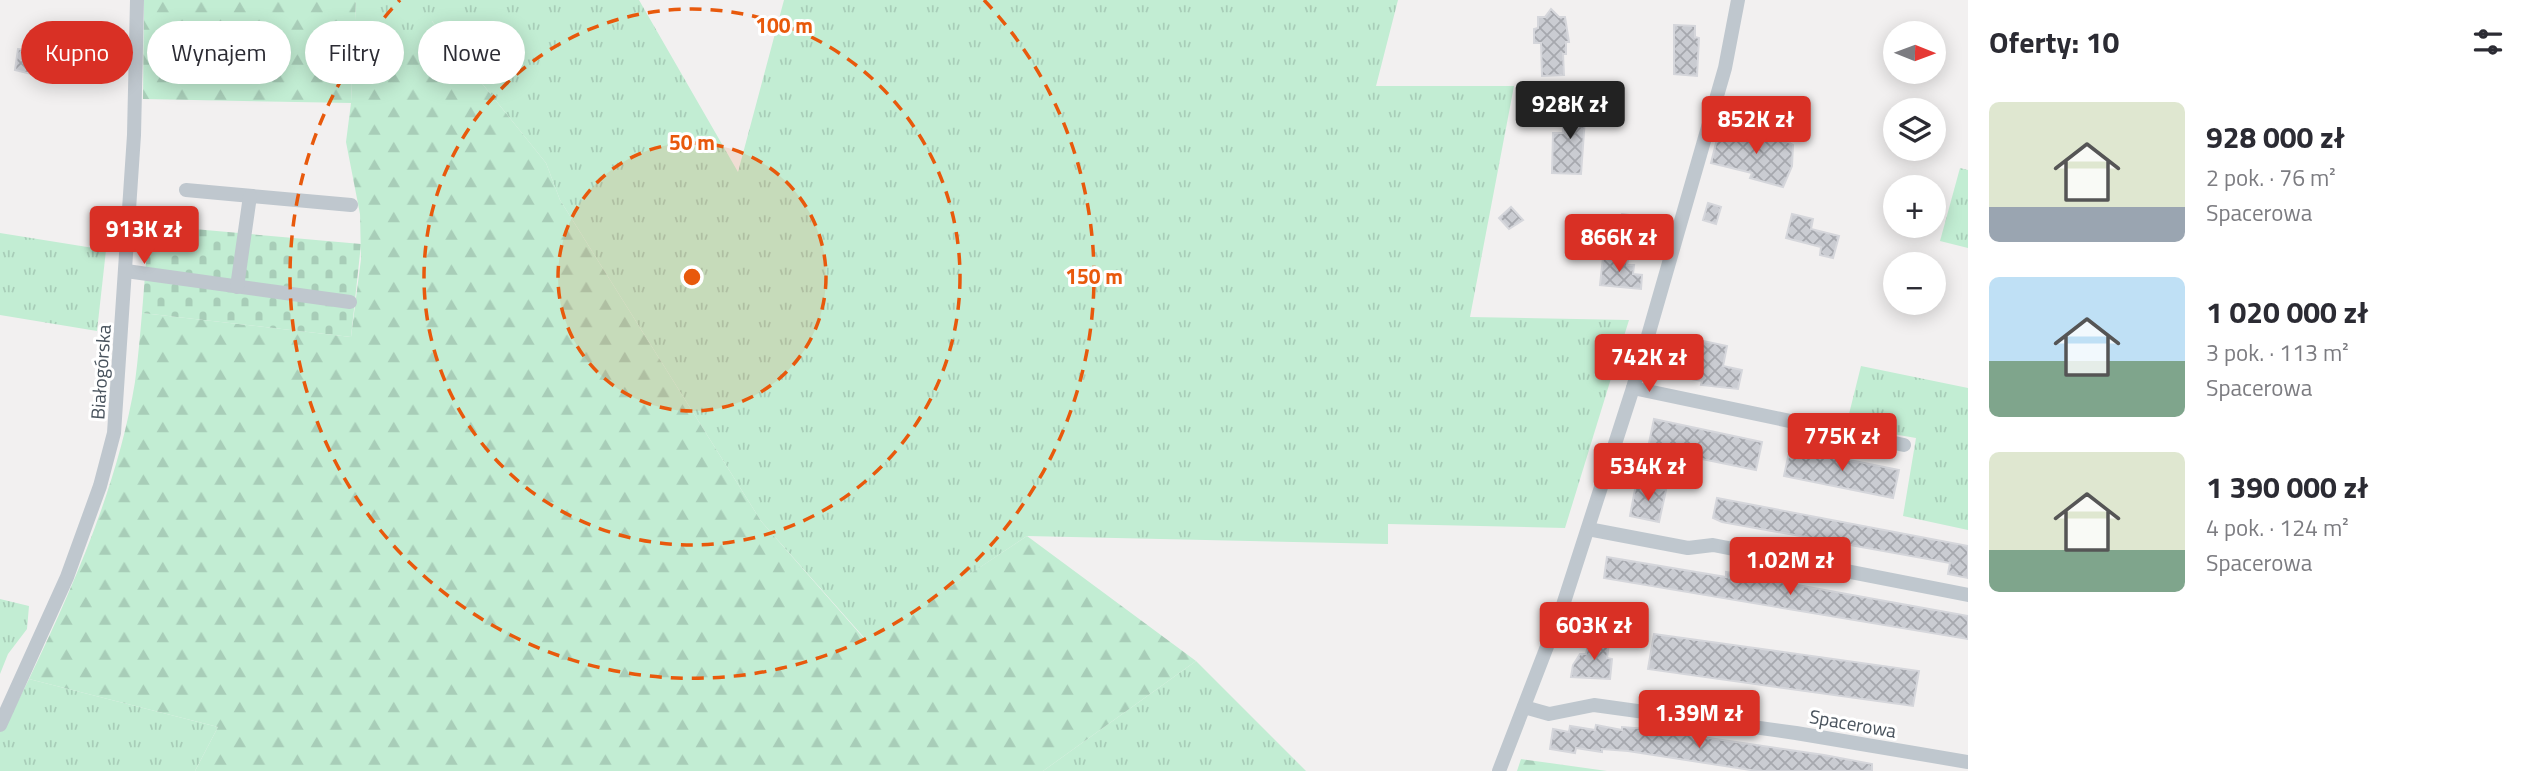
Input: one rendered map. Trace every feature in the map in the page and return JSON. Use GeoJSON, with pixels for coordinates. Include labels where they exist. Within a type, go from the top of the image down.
{"type":"FeatureCollection","features":[{"type":"Feature","properties":{"kind":"street","name":"Białogórska"},"geometry":{"type":"LineString","coordinates":[[0,725],[67,577],[109,455],[118,405],[136,97],[137,0]]}},
{"type":"Feature","properties":{"kind":"street"},"geometry":{"type":"LineString","coordinates":[[1499,771],[1588,529],[1633,388],[1725,68],[1738,0]]}},
{"type":"Feature","properties":{"kind":"street"},"geometry":{"type":"LineString","coordinates":[[186,190],[351,205]]}},
{"type":"Feature","properties":{"kind":"street"},"geometry":{"type":"LineString","coordinates":[[237,287],[250,196]]}},
{"type":"Feature","properties":{"kind":"street"},"geometry":{"type":"LineString","coordinates":[[126,271],[350,302]]}},
{"type":"Feature","properties":{"kind":"street"},"geometry":{"type":"LineString","coordinates":[[1633,388],[1904,445]]}},
{"type":"Feature","properties":{"kind":"street"},"geometry":{"type":"LineString","coordinates":[[1588,529],[1688,548],[1713,545],[1968,595]]}},
{"type":"Feature","properties":{"kind":"street","name":"Spacerowa"},"geometry":{"type":"LineString","coordinates":[[1524,707],[1549,714],[1594,705],[1796,733],[1968,762]]}},
{"type":"Feature","properties":{"kind":"green space"},"geometry":{"type":"Polygon","coordinates":[[[144,0],[356,0],[355,21],[305,21],[305,84],[352,84],[351,101],[368,84],[404,84],[404,47],[418,33],[418,84],[482,84],[546,163],[560,200],[761,521],[867,642],[1027,536],[1196,661],[1043,771],[195,771],[218,727],[29,679],[78,571],[118,459],[135,382],[142,313],[351,337],[361,259],[360,214],[346,142],[351,103],[143,99],[144,0]]]}},
{"type":"Feature","properties":{"kind":"green space"},"geometry":{"type":"Polygon","coordinates":[[[356,0],[639,0],[738,172],[784,0],[1398,0],[1376,86],[1514,86],[1470,317],[1629,320],[1565,528],[1388,524],[1388,544],[1027,536],[868,642],[761,521],[560,200],[546,163],[483,84],[525,84],[525,21],[418,21],[418,35],[404,49],[404,21],[355,21],[356,0]]]}},
{"type":"Feature","properties":{"kind":"green space"},"geometry":{"type":"Polygon","coordinates":[[[352,84],[369,84],[351,102],[352,84]]]}},
{"type":"Feature","properties":{"kind":"green space"},"geometry":{"type":"Polygon","coordinates":[[[1960,168],[1968,170],[1968,248],[1940,241],[1941,238],[1946,238],[1946,219],[1960,168]]]}},
{"type":"Feature","properties":{"kind":"green space"},"geometry":{"type":"Polygon","coordinates":[[[149,225],[361,244],[351,337],[142,313],[149,225]]]}},
{"type":"Feature","properties":{"kind":"green space"},"geometry":{"type":"Polygon","coordinates":[[[0,233],[106,250],[97,331],[0,315],[0,233]]]}},
{"type":"Feature","properties":{"kind":"green space"},"geometry":{"type":"Polygon","coordinates":[[[1861,366],[1968,388],[1968,530],[1903,516],[1916,438],[1846,426],[1861,366]]]}},
{"type":"Feature","properties":{"kind":"green space"},"geometry":{"type":"Polygon","coordinates":[[[0,599],[29,606],[27,629],[8,654],[0,674],[0,599]]]}},
{"type":"Feature","properties":{"kind":"green space"},"geometry":{"type":"Polygon","coordinates":[[[1196,661],[1306,771],[1043,771],[1196,661]]]}},
{"type":"Feature","properties":{"kind":"green space"},"geometry":{"type":"Polygon","coordinates":[[[29,679],[218,727],[195,771],[0,771],[0,720],[8,721],[29,679]]]}},
{"type":"Feature","properties":{"kind":"green space"},"geometry":{"type":"Polygon","coordinates":[[[1521,759],[1607,771],[1517,771],[1521,759]]]}},
{"type":"Feature","properties":{"kind":"building"},"geometry":{"type":"Polygon","coordinates":[[[1551,9],[1559,17],[1565,17],[1569,42],[1566,42],[1566,54],[1563,54],[1564,75],[1542,76],[1541,43],[1534,43],[1534,29],[1538,28],[1538,17],[1545,17],[1551,9]]]}},
{"type":"Feature","properties":{"kind":"building"},"geometry":{"type":"Polygon","coordinates":[[[1674,25],[1695,26],[1695,37],[1699,38],[1697,76],[1674,74],[1674,25]]]}},
{"type":"Feature","properties":{"kind":"building"},"geometry":{"type":"Polygon","coordinates":[[[18,49],[21,49],[21,71],[15,70],[18,49]]]}},
{"type":"Feature","properties":{"kind":"building"},"geometry":{"type":"Polygon","coordinates":[[[1564,103],[1586,104],[1581,174],[1552,173],[1553,133],[1563,133],[1564,103]]]}},
{"type":"Feature","properties":{"kind":"building"},"geometry":{"type":"Polygon","coordinates":[[[1767,129],[1793,145],[1792,166],[1783,187],[1750,178],[1752,173],[1711,163],[1719,131],[1760,140],[1761,137],[1765,138],[1767,129]]]}},
{"type":"Feature","properties":{"kind":"building"},"geometry":{"type":"Polygon","coordinates":[[[1708,203],[1721,207],[1716,224],[1703,220],[1708,203]]]}},
{"type":"Feature","properties":{"kind":"building"},"geometry":{"type":"Polygon","coordinates":[[[1511,207],[1523,220],[1509,229],[1499,218],[1511,207]]]}},
{"type":"Feature","properties":{"kind":"building"},"geometry":{"type":"Polygon","coordinates":[[[1622,214],[1644,217],[1642,235],[1619,232],[1622,214]]]}},
{"type":"Feature","properties":{"kind":"building"},"geometry":{"type":"Polygon","coordinates":[[[1792,214],[1813,219],[1811,229],[1839,236],[1833,258],[1820,255],[1821,247],[1786,238],[1792,214]]]}},
{"type":"Feature","properties":{"kind":"building"},"geometry":{"type":"Polygon","coordinates":[[[1603,257],[1628,260],[1627,265],[1634,265],[1633,274],[1642,275],[1641,289],[1600,285],[1603,257]]]}},
{"type":"Feature","properties":{"kind":"building"},"geometry":{"type":"Polygon","coordinates":[[[1703,341],[1727,346],[1723,366],[1742,370],[1738,389],[1701,385],[1702,381],[1676,376],[1679,358],[1699,361],[1703,341]]]}},
{"type":"Feature","properties":{"kind":"building"},"geometry":{"type":"Polygon","coordinates":[[[1654,419],[1762,442],[1756,470],[1648,448],[1654,419]]]}},
{"type":"Feature","properties":{"kind":"building"},"geometry":{"type":"Polygon","coordinates":[[[1790,448],[1899,470],[1893,498],[1784,476],[1790,448]]]}},
{"type":"Feature","properties":{"kind":"building"},"geometry":{"type":"Polygon","coordinates":[[[1636,484],[1666,490],[1659,522],[1630,516],[1636,484]]]}},
{"type":"Feature","properties":{"kind":"building"},"geometry":{"type":"Polygon","coordinates":[[[1717,498],[1968,546],[1968,578],[1948,574],[1950,563],[1722,522],[1713,518],[1717,498]]]}},
{"type":"Feature","properties":{"kind":"building"},"geometry":{"type":"Polygon","coordinates":[[[1607,557],[1726,577],[1726,572],[1968,616],[1968,639],[1604,578],[1607,557]]]}},
{"type":"Feature","properties":{"kind":"building"},"geometry":{"type":"Polygon","coordinates":[[[1654,634],[1919,671],[1913,706],[1648,669],[1654,634]]]}},
{"type":"Feature","properties":{"kind":"building"},"geometry":{"type":"Polygon","coordinates":[[[1589,640],[1609,643],[1607,658],[1612,659],[1610,679],[1571,677],[1573,665],[1580,654],[1586,654],[1589,640]]]}},
{"type":"Feature","properties":{"kind":"building"},"geometry":{"type":"Polygon","coordinates":[[[1596,725],[1622,730],[1622,727],[1648,729],[1824,755],[1872,764],[1872,771],[1757,771],[1628,751],[1602,749],[1602,752],[1576,748],[1575,753],[1550,749],[1553,729],[1569,732],[1570,726],[1595,730],[1596,725]]]}}]}
